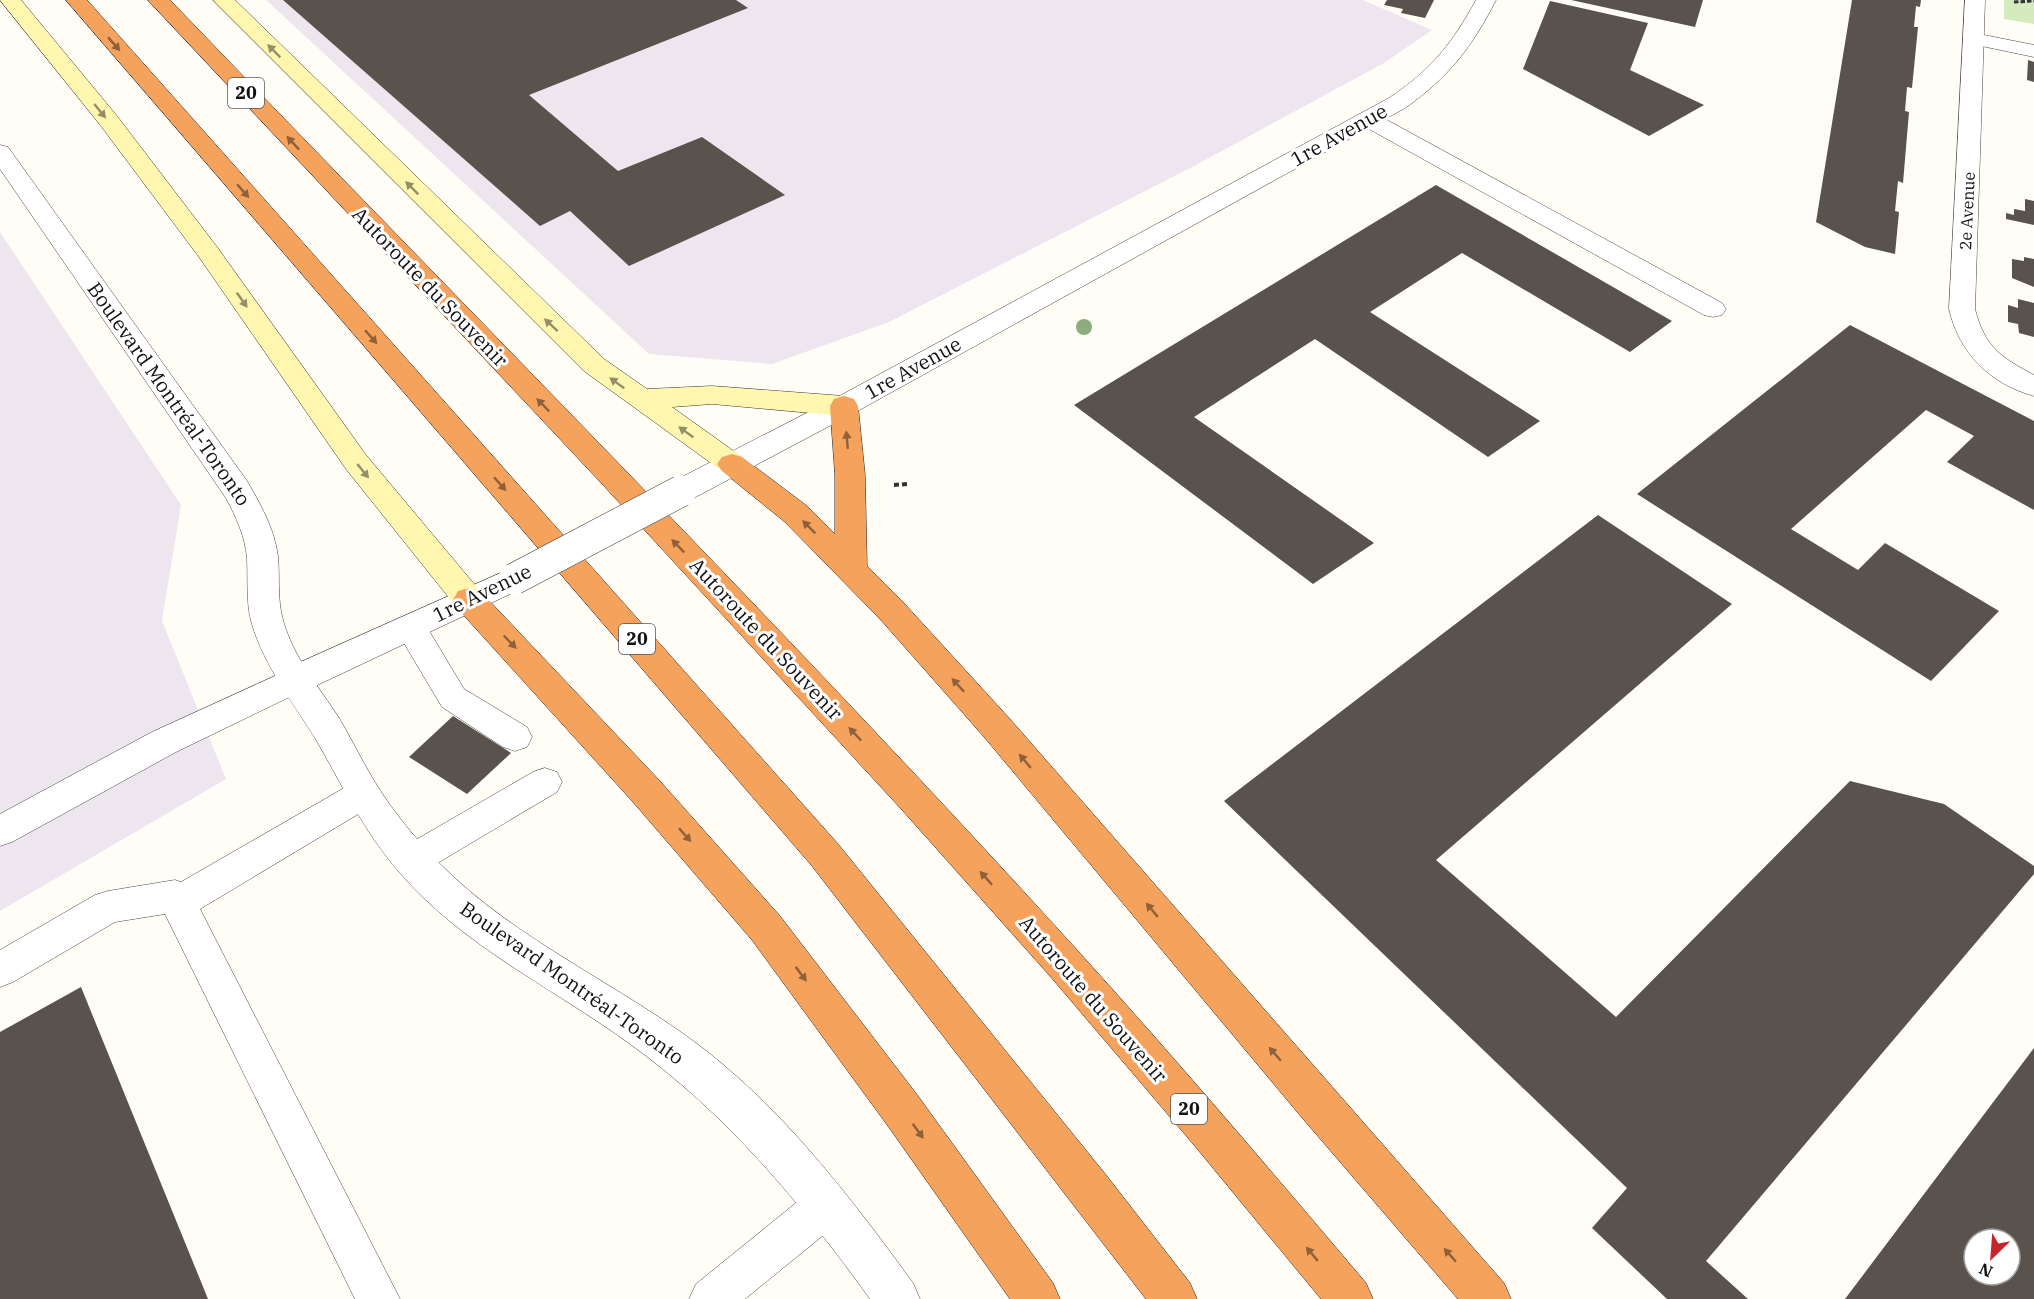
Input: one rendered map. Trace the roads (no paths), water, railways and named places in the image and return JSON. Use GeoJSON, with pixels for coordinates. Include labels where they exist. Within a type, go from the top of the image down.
{"type":"FeatureCollection","features":[{"type":"Feature","properties":{"kind":"highway","name":"20"},"geometry":{"type":"LineString","coordinates":[[76,0],[825,855],[1091,1190],[1174,1299]]}},
{"type":"Feature","properties":{"kind":"highway","name":"Autoroute du Souvenir"},"geometry":{"type":"LineString","coordinates":[[158,0],[795,668],[1148,1062],[1350,1299]]}},
{"type":"Feature","properties":{"kind":"highway"},"geometry":{"type":"LineString","coordinates":[[844,406],[850,475],[851,568]]}},
{"type":"Feature","properties":{"kind":"highway"},"geometry":{"type":"LineString","coordinates":[[732,464],[785,504],[851,568],[997,728],[1488,1299]]}},
{"type":"Feature","properties":{"kind":"highway"},"geometry":{"type":"LineString","coordinates":[[469,600],[654,799],[766,928],[903,1111],[1037,1299]]}},
{"type":"Feature","properties":{"kind":"main road"},"geometry":{"type":"LineString","coordinates":[[10,0],[109,122],[208,252],[356,462],[469,600]]}},
{"type":"Feature","properties":{"kind":"main road"},"geometry":{"type":"LineString","coordinates":[[223,0],[536,311],[594,365],[732,464]]}},
{"type":"Feature","properties":{"kind":"main road"},"geometry":{"type":"LineString","coordinates":[[641,399],[712,395],[844,406]]}},
{"type":"Feature","properties":{"kind":"street","name":"1re Avenue"},"geometry":{"type":"LineString","coordinates":[[297,679],[514,579],[844,406],[1368,119],[1406,97],[1443,68],[1460,48],[1486,0]]}},
{"type":"Feature","properties":{"kind":"street","name":"2e Avenue"},"geometry":{"type":"LineString","coordinates":[[1975,0],[1962,309],[1966,331],[1990,363],[2034,387]]}},
{"type":"Feature","properties":{"kind":"street","name":"Boulevard Montréal-Toronto"},"geometry":{"type":"LineString","coordinates":[[0,152],[231,480],[258,530],[268,622],[278,648],[330,733],[363,794],[412,860],[434,884],[482,924],[643,1029],[682,1058],[766,1134],[827,1205],[897,1299]]}},
{"type":"Feature","properties":{"kind":"lane"},"geometry":{"type":"LineString","coordinates":[[1974,39],[2034,51]]}},
{"type":"Feature","properties":{"kind":"lane"},"geometry":{"type":"LineString","coordinates":[[1368,119],[1713,309]]}},
{"type":"Feature","properties":{"kind":"lane"},"geometry":{"type":"LineString","coordinates":[[411,628],[453,698],[515,737]]}},
{"type":"Feature","properties":{"kind":"lane"},"geometry":{"type":"LineString","coordinates":[[0,831],[165,742],[297,679]]}},
{"type":"Feature","properties":{"kind":"lane"},"geometry":{"type":"LineString","coordinates":[[412,860],[545,782]]}},
{"type":"Feature","properties":{"kind":"lane"},"geometry":{"type":"LineString","coordinates":[[178,903],[363,794]]}},
{"type":"Feature","properties":{"kind":"lane"},"geometry":{"type":"LineString","coordinates":[[0,970],[108,907],[175,897],[378,1299]]}},
{"type":"Feature","properties":{"kind":"lane"},"geometry":{"type":"LineString","coordinates":[[711,1299],[827,1205]]}}]}
